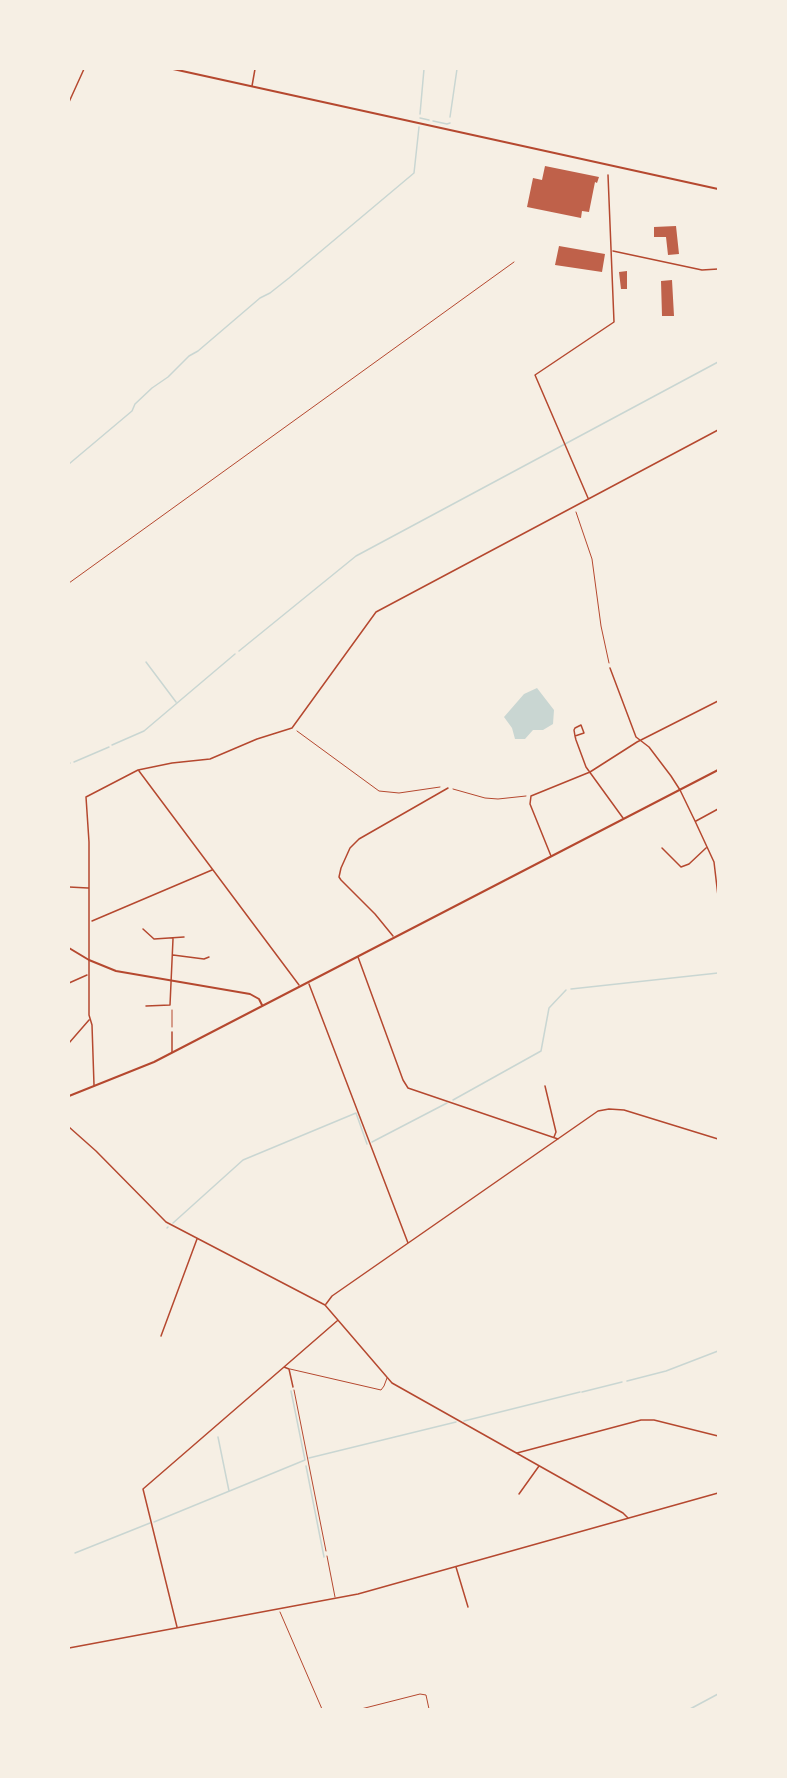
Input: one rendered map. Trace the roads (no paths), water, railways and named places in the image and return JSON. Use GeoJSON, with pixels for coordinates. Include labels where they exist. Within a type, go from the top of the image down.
{"type":"FeatureCollection","features":[{"type":"Feature","properties":{"kind":"main road"},"geometry":{"type":"LineString","coordinates":[[173,69],[718,189]]}},
{"type":"Feature","properties":{"kind":"main road"},"geometry":{"type":"LineString","coordinates":[[69,1096],[137,1070],[718,770]]}},
{"type":"Feature","properties":{"kind":"main road"},"geometry":{"type":"LineString","coordinates":[[69,948],[89,960],[116,971],[250,994],[259,999],[262,1005]]}},
{"type":"Feature","properties":{"kind":"street"},"geometry":{"type":"LineString","coordinates":[[69,102],[84,69]]}},
{"type":"Feature","properties":{"kind":"street"},"geometry":{"type":"LineString","coordinates":[[252,86],[255,69]]}},
{"type":"Feature","properties":{"kind":"street"},"geometry":{"type":"LineString","coordinates":[[588,500],[535,375],[614,322],[608,175]]}},
{"type":"Feature","properties":{"kind":"street"},"geometry":{"type":"LineString","coordinates":[[612,251],[702,270],[718,269]]}},
{"type":"Feature","properties":{"kind":"street"},"geometry":{"type":"LineString","coordinates":[[94,1087],[90,1019],[89,842],[86,797],[138,770],[210,759],[292,728],[376,612],[718,430]]}},
{"type":"Feature","properties":{"kind":"street"},"geometry":{"type":"LineString","coordinates":[[610,668],[616,688],[639,740],[650,747],[680,790],[695,821],[714,862],[718,896]]}},
{"type":"Feature","properties":{"kind":"street"},"geometry":{"type":"LineString","coordinates":[[551,856],[530,804],[531,796],[590,772],[639,740],[718,701]]}},
{"type":"Feature","properties":{"kind":"street"},"geometry":{"type":"LineString","coordinates":[[575,736],[586,767],[623,819]]}},
{"type":"Feature","properties":{"kind":"street"},"geometry":{"type":"LineString","coordinates":[[138,770],[300,987]]}},
{"type":"Feature","properties":{"kind":"street"},"geometry":{"type":"LineString","coordinates":[[394,937],[341,880],[339,873],[350,848],[358,839],[448,788]]}},
{"type":"Feature","properties":{"kind":"street"},"geometry":{"type":"LineString","coordinates":[[695,821],[718,809]]}},
{"type":"Feature","properties":{"kind":"street"},"geometry":{"type":"LineString","coordinates":[[662,848],[681,867],[689,864],[707,847]]}},
{"type":"Feature","properties":{"kind":"street"},"geometry":{"type":"LineString","coordinates":[[90,921],[213,870]]}},
{"type":"Feature","properties":{"kind":"street"},"geometry":{"type":"LineString","coordinates":[[69,887],[89,888]]}},
{"type":"Feature","properties":{"kind":"street"},"geometry":{"type":"LineString","coordinates":[[143,929],[151,938],[184,937]]}},
{"type":"Feature","properties":{"kind":"street"},"geometry":{"type":"LineString","coordinates":[[146,1005],[170,1005],[172,939]]}},
{"type":"Feature","properties":{"kind":"street"},"geometry":{"type":"LineString","coordinates":[[172,955],[204,959],[209,957]]}},
{"type":"Feature","properties":{"kind":"street"},"geometry":{"type":"LineString","coordinates":[[358,957],[403,1080],[408,1088],[559,1139]]}},
{"type":"Feature","properties":{"kind":"street"},"geometry":{"type":"LineString","coordinates":[[69,983],[89,975]]}},
{"type":"Feature","properties":{"kind":"street"},"geometry":{"type":"LineString","coordinates":[[309,982],[408,1244]]}},
{"type":"Feature","properties":{"kind":"street"},"geometry":{"type":"LineString","coordinates":[[69,1043],[90,1019]]}},
{"type":"Feature","properties":{"kind":"street"},"geometry":{"type":"LineString","coordinates":[[172,1032],[172,1052]]}},
{"type":"Feature","properties":{"kind":"street"},"geometry":{"type":"LineString","coordinates":[[545,1086],[556,1132],[554,1137]]}},
{"type":"Feature","properties":{"kind":"street"},"geometry":{"type":"LineString","coordinates":[[325,1305],[333,1296],[598,1111],[609,1108],[634,1113],[718,1139]]}},
{"type":"Feature","properties":{"kind":"street"},"geometry":{"type":"LineString","coordinates":[[69,1127],[96,1151],[157,1214],[177,1229],[325,1305],[387,1378],[422,1401],[623,1513],[628,1518]]}},
{"type":"Feature","properties":{"kind":"street"},"geometry":{"type":"LineString","coordinates":[[160,1336],[197,1239]]}},
{"type":"Feature","properties":{"kind":"street"},"geometry":{"type":"LineString","coordinates":[[178,1628],[143,1489],[337,1320]]}},
{"type":"Feature","properties":{"kind":"street"},"geometry":{"type":"LineString","coordinates":[[284,1367],[289,1369],[293,1388]]}},
{"type":"Feature","properties":{"kind":"street"},"geometry":{"type":"LineString","coordinates":[[516,1453],[641,1420],[654,1420],[718,1436]]}},
{"type":"Feature","properties":{"kind":"street"},"geometry":{"type":"LineString","coordinates":[[519,1494],[539,1466]]}},
{"type":"Feature","properties":{"kind":"street"},"geometry":{"type":"LineString","coordinates":[[69,1647],[336,1599],[718,1493]]}},
{"type":"Feature","properties":{"kind":"street"},"geometry":{"type":"LineString","coordinates":[[456,1567],[468,1607]]}},
{"type":"Feature","properties":{"kind":"lane"},"geometry":{"type":"LineString","coordinates":[[289,1369],[381,1390],[387,1378]]}},
{"type":"Feature","properties":{"kind":"lane"},"geometry":{"type":"LineString","coordinates":[[327,1556],[336,1599]]}},
{"type":"Feature","properties":{"kind":"waterway"},"geometry":{"type":"LineString","coordinates":[[420,114],[424,69]]}},
{"type":"Feature","properties":{"kind":"waterway"},"geometry":{"type":"LineString","coordinates":[[450,117],[457,69]]}},
{"type":"Feature","properties":{"kind":"waterway"},"geometry":{"type":"LineString","coordinates":[[420,118],[429,120]]}},
{"type":"Feature","properties":{"kind":"waterway"},"geometry":{"type":"LineString","coordinates":[[433,121],[450,123]]}},
{"type":"Feature","properties":{"kind":"waterway"},"geometry":{"type":"LineString","coordinates":[[69,464],[132,411],[135,404],[189,356],[198,351],[260,298],[289,278],[414,173],[419,127]]}},
{"type":"Feature","properties":{"kind":"waterway"},"geometry":{"type":"LineString","coordinates":[[239,651],[356,556],[718,362]]}},
{"type":"Feature","properties":{"kind":"waterway"},"geometry":{"type":"LineString","coordinates":[[112,745],[144,731],[235,654]]}},
{"type":"Feature","properties":{"kind":"waterway"},"geometry":{"type":"LineString","coordinates":[[146,662],[176,702]]}},
{"type":"Feature","properties":{"kind":"waterway"},"geometry":{"type":"LineString","coordinates":[[74,762],[109,747]]}},
{"type":"Feature","properties":{"kind":"waterway"},"geometry":{"type":"LineString","coordinates":[[571,989],[718,973]]}},
{"type":"Feature","properties":{"kind":"waterway"},"geometry":{"type":"LineString","coordinates":[[453,1100],[541,1051],[549,1008],[566,990]]}},
{"type":"Feature","properties":{"kind":"waterway"},"geometry":{"type":"LineString","coordinates":[[372,1142],[447,1103]]}},
{"type":"Feature","properties":{"kind":"waterway"},"geometry":{"type":"LineString","coordinates":[[173,1223],[243,1160],[356,1113],[367,1144]]}},
{"type":"Feature","properties":{"kind":"waterway"},"geometry":{"type":"LineString","coordinates":[[627,1381],[666,1371],[718,1351]]}},
{"type":"Feature","properties":{"kind":"waterway"},"geometry":{"type":"LineString","coordinates":[[582,1392],[622,1382]]}},
{"type":"Feature","properties":{"kind":"waterway"},"geometry":{"type":"LineString","coordinates":[[154,1522],[305,1460],[291,1391]]}},
{"type":"Feature","properties":{"kind":"waterway"},"geometry":{"type":"LineString","coordinates":[[464,1421],[580,1392]]}},
{"type":"Feature","properties":{"kind":"waterway"},"geometry":{"type":"LineString","coordinates":[[309,1458],[456,1422]]}},
{"type":"Feature","properties":{"kind":"waterway"},"geometry":{"type":"LineString","coordinates":[[218,1437],[229,1491]]}},
{"type":"Feature","properties":{"kind":"waterway"},"geometry":{"type":"LineString","coordinates":[[306,1466],[324,1557]]}},
{"type":"Feature","properties":{"kind":"waterway"},"geometry":{"type":"LineString","coordinates":[[75,1553],[150,1523]]}},
{"type":"Feature","properties":{"kind":"waterway"},"geometry":{"type":"LineString","coordinates":[[690,1709],[718,1694]]}}]}
